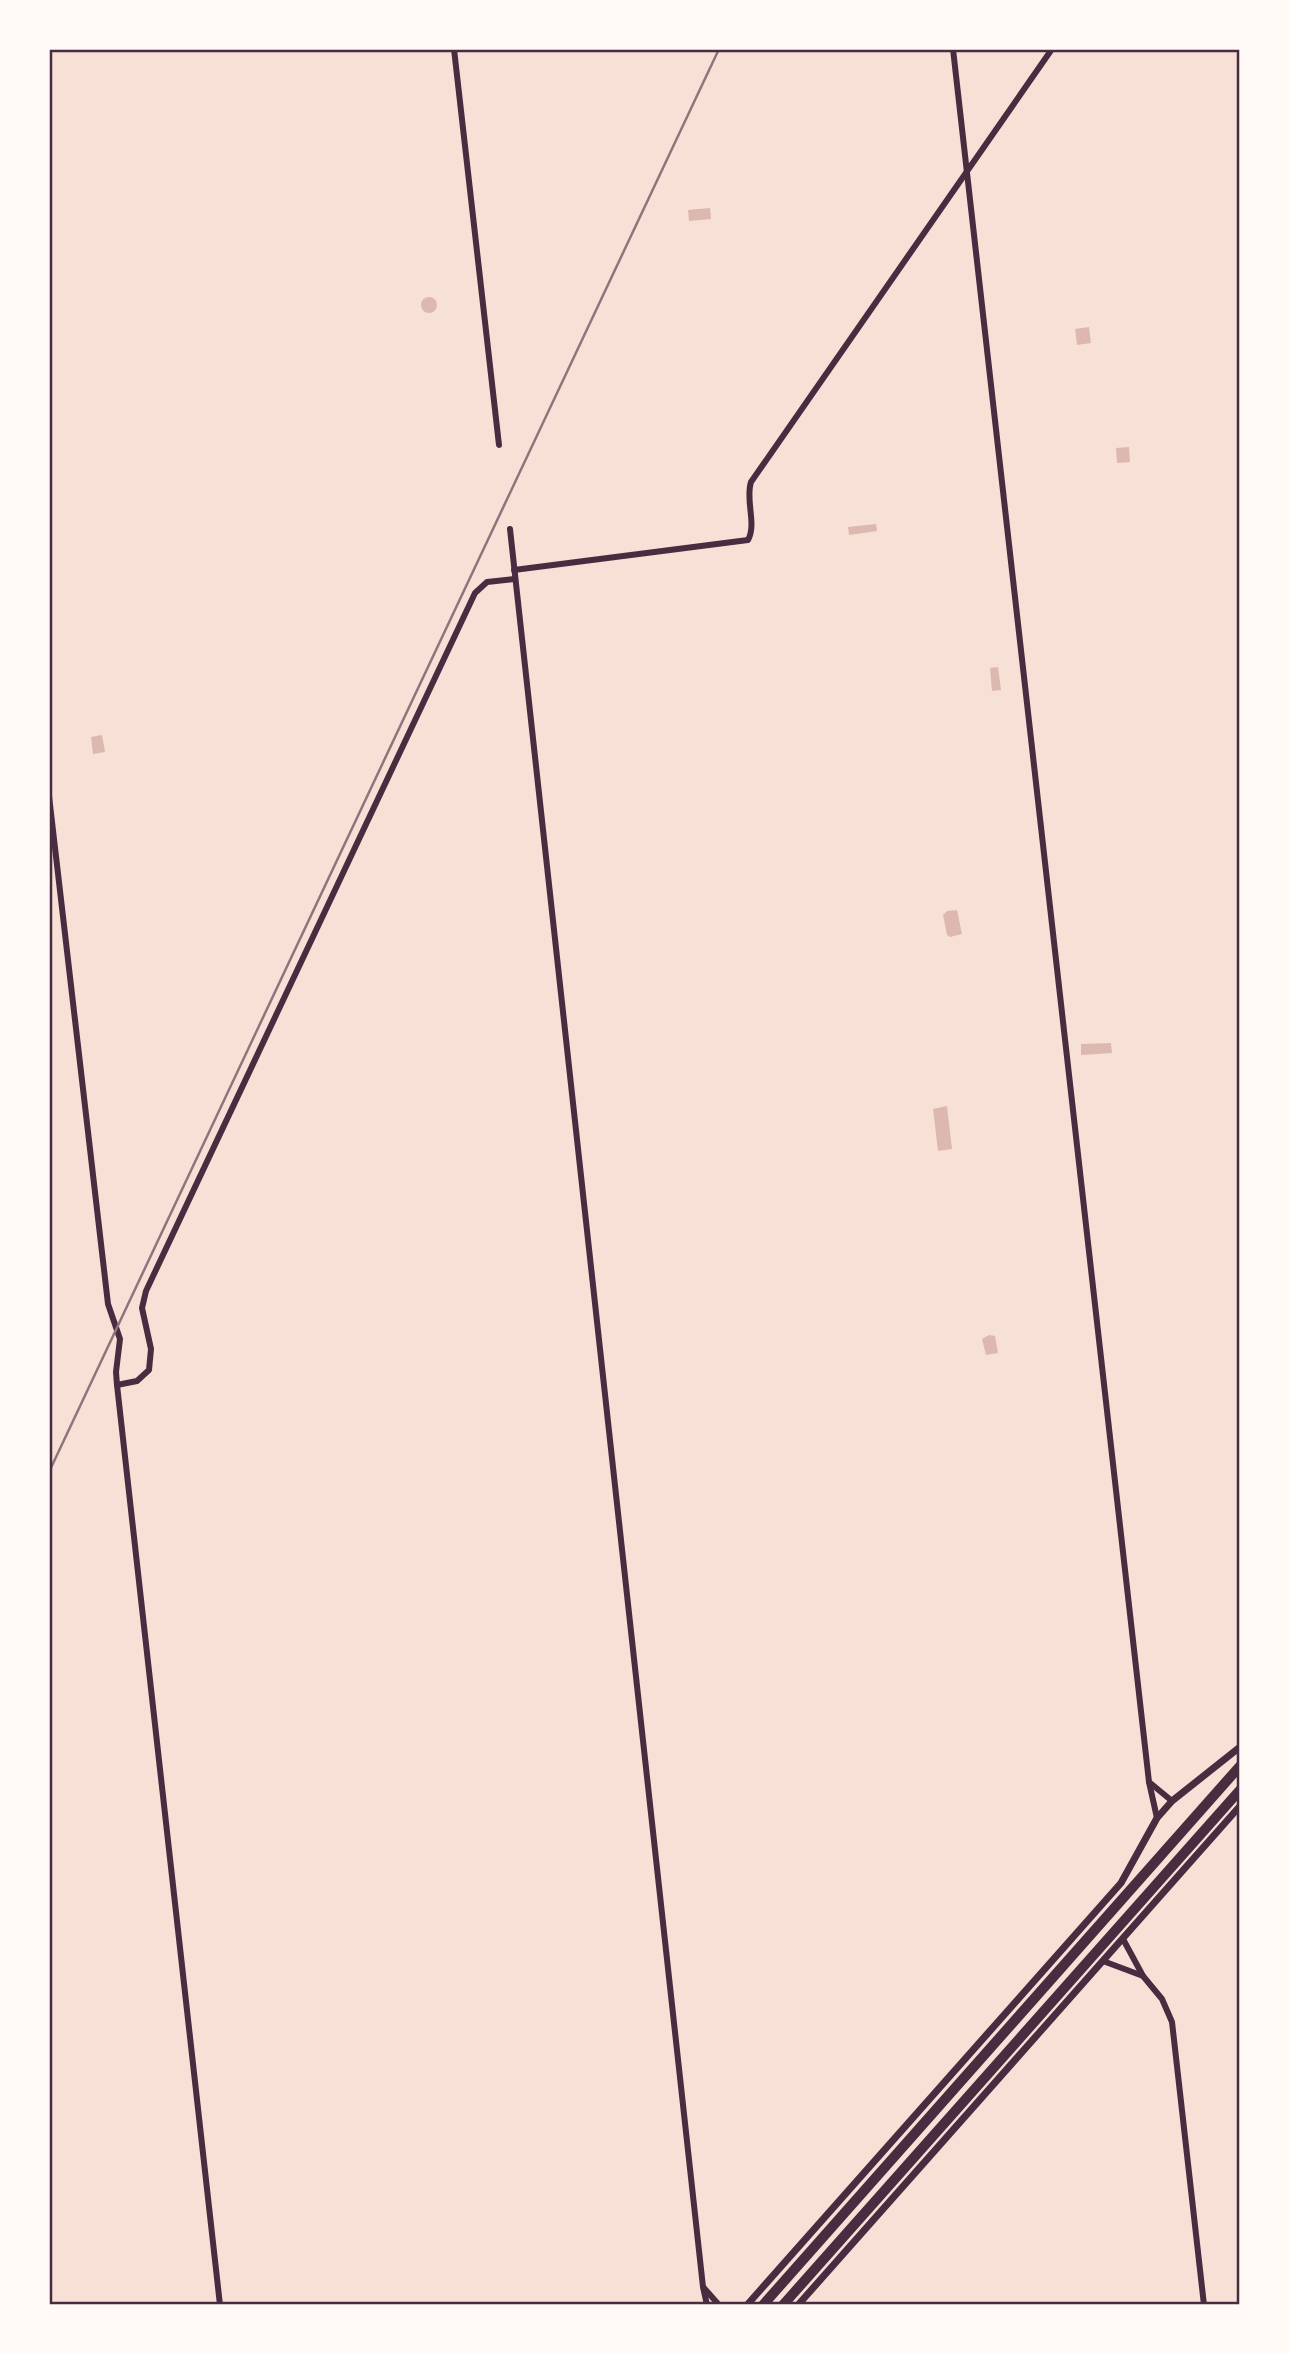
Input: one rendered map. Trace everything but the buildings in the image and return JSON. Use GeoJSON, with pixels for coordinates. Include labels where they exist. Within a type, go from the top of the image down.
{"type":"FeatureCollection","features":[{"type":"Feature","properties":{"kind":"highway"},"geometry":{"type":"LineString","coordinates":[[762,2305],[1240,1766]]}},
{"type":"Feature","properties":{"kind":"highway"},"geometry":{"type":"LineString","coordinates":[[783,2305],[1240,1790]]}},
{"type":"Feature","properties":{"kind":"street"},"geometry":{"type":"LineString","coordinates":[[454,49],[499,445]]}},
{"type":"Feature","properties":{"kind":"street"},"geometry":{"type":"LineString","coordinates":[[953,49],[1149,1782],[1157,1818]]}},
{"type":"Feature","properties":{"kind":"street"},"geometry":{"type":"LineString","coordinates":[[514,570],[748,540],[751,531],[748,493],[751,482],[1052,49]]}},
{"type":"Feature","properties":{"kind":"street"},"geometry":{"type":"LineString","coordinates":[[510,529],[707,2305]]}},
{"type":"Feature","properties":{"kind":"street"},"geometry":{"type":"LineString","coordinates":[[117,1385],[137,1381],[149,1370],[150,1349],[142,1308],[146,1291],[475,593],[487,582],[514,579]]}},
{"type":"Feature","properties":{"kind":"street"},"geometry":{"type":"LineString","coordinates":[[49,796],[108,1304],[120,1339],[117,1385],[220,2305]]}},
{"type":"Feature","properties":{"kind":"street"},"geometry":{"type":"LineString","coordinates":[[747,2305],[1121,1884],[1157,1818],[1172,1801],[1240,1747]]}},
{"type":"Feature","properties":{"kind":"street"},"geometry":{"type":"LineString","coordinates":[[1149,1782],[1172,1801]]}},
{"type":"Feature","properties":{"kind":"street"},"geometry":{"type":"LineString","coordinates":[[798,2305],[1240,1806]]}},
{"type":"Feature","properties":{"kind":"street"},"geometry":{"type":"LineString","coordinates":[[1123,1939],[1143,1976],[1162,1999],[1172,2022],[1204,2305]]}},
{"type":"Feature","properties":{"kind":"street"},"geometry":{"type":"LineString","coordinates":[[1103,1961],[1143,1976]]}},
{"type":"Feature","properties":{"kind":"street"},"geometry":{"type":"LineString","coordinates":[[703,2287],[719,2305]]}},
{"type":"Feature","properties":{"kind":"shaded area"},"geometry":{"type":"Polygon","coordinates":[[[710,208],[711,219],[689,221],[688,210],[710,208]]]}},
{"type":"Feature","properties":{"kind":"shaded area"},"geometry":{"type":"Polygon","coordinates":[[[429,297],[437,305],[429,313],[421,305],[429,297]]]}},
{"type":"Feature","properties":{"kind":"shaded area"},"geometry":{"type":"Polygon","coordinates":[[[1089,327],[1091,343],[1077,345],[1075,329],[1089,327]]]}},
{"type":"Feature","properties":{"kind":"shaded area"},"geometry":{"type":"Polygon","coordinates":[[[1129,447],[1130,462],[1117,463],[1116,448],[1129,447]]]}},
{"type":"Feature","properties":{"kind":"shaded area"},"geometry":{"type":"Polygon","coordinates":[[[876,524],[877,531],[849,535],[848,527],[876,524]]]}},
{"type":"Feature","properties":{"kind":"shaded area"},"geometry":{"type":"Polygon","coordinates":[[[998,667],[1001,690],[992,691],[990,668],[998,667]]]}},
{"type":"Feature","properties":{"kind":"shaded area"},"geometry":{"type":"Polygon","coordinates":[[[102,735],[105,752],[93,754],[91,737],[102,735]]]}},
{"type":"Feature","properties":{"kind":"shaded area"},"geometry":{"type":"Polygon","coordinates":[[[957,910],[962,934],[950,937],[947,935],[943,915],[947,911],[957,910]]]}},
{"type":"Feature","properties":{"kind":"shaded area"},"geometry":{"type":"Polygon","coordinates":[[[1111,1043],[1112,1053],[1081,1055],[1081,1044],[1111,1043]]]}},
{"type":"Feature","properties":{"kind":"shaded area"},"geometry":{"type":"Polygon","coordinates":[[[947,1106],[952,1149],[938,1151],[933,1109],[947,1106]]]}},
{"type":"Feature","properties":{"kind":"shaded area"},"geometry":{"type":"Polygon","coordinates":[[[989,1335],[995,1336],[998,1353],[986,1355],[982,1339],[989,1335]]]}},
{"type":"Feature","properties":{"kind":"railway"},"geometry":{"type":"LineString","coordinates":[[49,1472],[719,49]]}}]}
